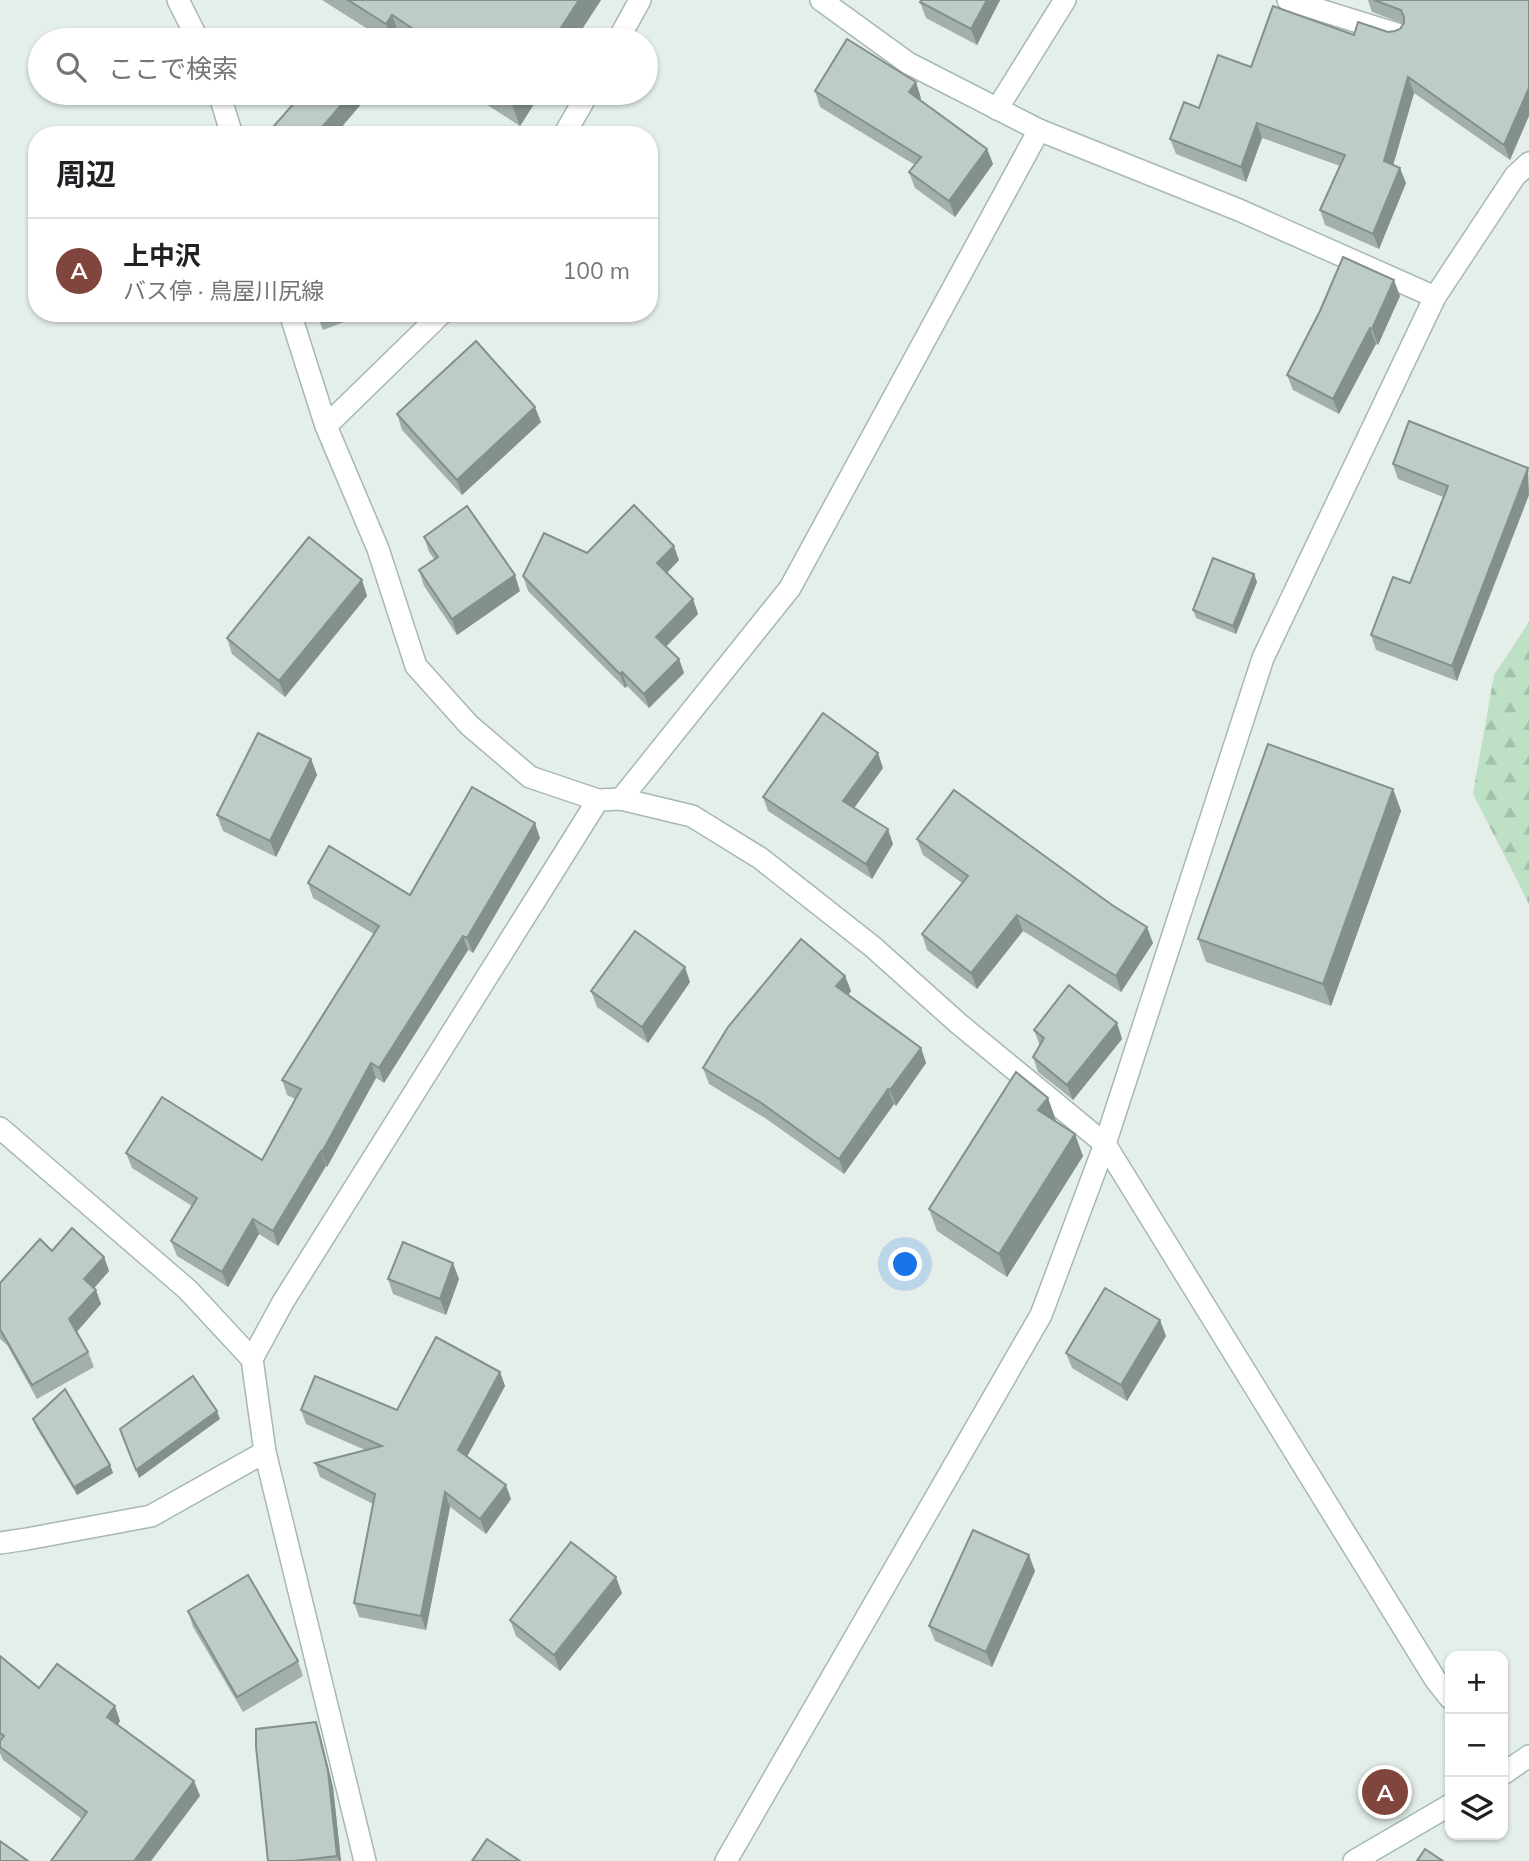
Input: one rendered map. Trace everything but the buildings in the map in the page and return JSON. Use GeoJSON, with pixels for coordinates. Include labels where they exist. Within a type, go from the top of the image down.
{"type":"FeatureCollection","features":[{"type":"Feature","properties":{"kind":"street"},"geometry":{"type":"LineString","coordinates":[[178,0],[192,28]]}},
{"type":"Feature","properties":{"kind":"street"},"geometry":{"type":"LineString","coordinates":[[625,28],[640,0]]}},
{"type":"Feature","properties":{"kind":"street"},"geometry":{"type":"LineString","coordinates":[[821,0],[908,63],[1039,130],[1239,210],[1435,297]]}},
{"type":"Feature","properties":{"kind":"street"},"geometry":{"type":"LineString","coordinates":[[997,109],[1065,0]]}},
{"type":"Feature","properties":{"kind":"street"},"geometry":{"type":"LineString","coordinates":[[1288,0],[1397,34]]}},
{"type":"Feature","properties":{"kind":"street"},"geometry":{"type":"LineString","coordinates":[[223,105],[229,126]]}},
{"type":"Feature","properties":{"kind":"street"},"geometry":{"type":"LineString","coordinates":[[569,126],[581,105]]}},
{"type":"Feature","properties":{"kind":"street"},"geometry":{"type":"LineString","coordinates":[[621,799],[790,589],[1039,130]]}},
{"type":"Feature","properties":{"kind":"street"},"geometry":{"type":"LineString","coordinates":[[726,1861],[1041,1315],[1105,1144],[1263,658],[1435,297],[1515,176],[1529,163]]}},
{"type":"Feature","properties":{"kind":"street"},"geometry":{"type":"LineString","coordinates":[[293,322],[326,426],[378,550],[416,666],[469,725],[530,777],[598,800],[621,799],[692,816],[760,858],[873,947],[959,1024],[1105,1144],[1445,1692]]}},
{"type":"Feature","properties":{"kind":"street"},"geometry":{"type":"LineString","coordinates":[[326,426],[433,322]]}},
{"type":"Feature","properties":{"kind":"street"},"geometry":{"type":"LineString","coordinates":[[252,1359],[283,1302],[598,800]]}},
{"type":"Feature","properties":{"kind":"street"},"geometry":{"type":"LineString","coordinates":[[0,1128],[188,1290],[252,1359],[265,1452],[365,1861]]}},
{"type":"Feature","properties":{"kind":"street"},"geometry":{"type":"LineString","coordinates":[[0,1543],[150,1516],[265,1452]]}},
{"type":"Feature","properties":{"kind":"street"},"geometry":{"type":"LineString","coordinates":[[1508,1766],[1529,1756]]}},
{"type":"Feature","properties":{"kind":"street"},"geometry":{"type":"LineString","coordinates":[[1354,1861],[1445,1808]]}},
{"type":"Feature","properties":{"kind":"green space"},"geometry":{"type":"Polygon","coordinates":[[[1529,622],[1529,904],[1473,794],[1494,675],[1529,622]]]}},
{"type":"Feature","properties":{"kind":"place","name":"上中沢"},"geometry":{"type":"Point","coordinates":[1385,1792]}}]}
